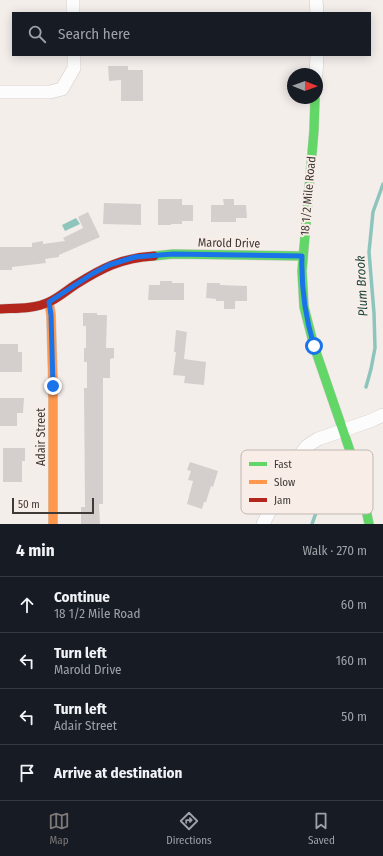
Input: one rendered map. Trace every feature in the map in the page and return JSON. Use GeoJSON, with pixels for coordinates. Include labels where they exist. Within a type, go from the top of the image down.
{"type":"FeatureCollection","features":[{"type":"Feature","properties":{"kind":"street"},"geometry":{"type":"LineString","coordinates":[[73,0],[73,12]]}},
{"type":"Feature","properties":{"kind":"street"},"geometry":{"type":"LineString","coordinates":[[316,0],[317,12]]}},
{"type":"Feature","properties":{"kind":"street"},"geometry":{"type":"LineString","coordinates":[[0,92],[50,92],[62,89],[74,68],[74,56]]}},
{"type":"Feature","properties":{"kind":"street"},"geometry":{"type":"LineString","coordinates":[[316,56],[316,68]]}},
{"type":"Feature","properties":{"kind":"street","name":"18 1/2 Mile Road"},"geometry":{"type":"LineString","coordinates":[[315,104],[314,130],[302,256],[302,286],[308,326],[350,450]]}},
{"type":"Feature","properties":{"kind":"street","name":"Marold Drive"},"geometry":{"type":"LineString","coordinates":[[0,309],[36,306],[49,302],[98,271],[120,260],[135,257],[173,254],[302,256]]}},
{"type":"Feature","properties":{"kind":"street","name":"Adair Street"},"geometry":{"type":"LineString","coordinates":[[49,302],[51,315],[53,386],[53,524]]}},
{"type":"Feature","properties":{"kind":"street"},"geometry":{"type":"LineString","coordinates":[[303,450],[318,439],[383,414]]}},
{"type":"Feature","properties":{"kind":"street"},"geometry":{"type":"LineString","coordinates":[[263,524],[268,514]]}},
{"type":"Feature","properties":{"kind":"street","name":"18 1/2 Mile Road"},"geometry":{"type":"LineString","coordinates":[[367,514],[369,524]]}},
{"type":"Feature","properties":{"kind":"water"},"geometry":{"type":"Polygon","coordinates":[[[76,218],[80,224],[65,231],[62,225],[76,218]]]}},
{"type":"Feature","properties":{"kind":"building"},"geometry":{"type":"Polygon","coordinates":[[[108,66],[128,66],[128,70],[143,70],[143,101],[121,101],[121,80],[109,81],[108,66]]]}},
{"type":"Feature","properties":{"kind":"building"},"geometry":{"type":"Polygon","coordinates":[[[158,199],[182,199],[182,205],[193,205],[193,221],[182,221],[182,224],[158,225],[158,199]]]}},
{"type":"Feature","properties":{"kind":"building"},"geometry":{"type":"Polygon","coordinates":[[[223,199],[234,199],[234,205],[246,205],[247,218],[236,218],[236,222],[211,222],[211,205],[224,205],[223,199]]]}},
{"type":"Feature","properties":{"kind":"building"},"geometry":{"type":"Polygon","coordinates":[[[104,203],[141,204],[141,225],[103,224],[104,203]]]}},
{"type":"Feature","properties":{"kind":"building"},"geometry":{"type":"Polygon","coordinates":[[[88,212],[100,237],[59,255],[59,257],[45,259],[46,263],[12,267],[12,270],[0,270],[0,247],[32,247],[32,243],[43,241],[43,244],[65,241],[63,238],[83,228],[78,217],[88,212]]]}},
{"type":"Feature","properties":{"kind":"building"},"geometry":{"type":"Polygon","coordinates":[[[160,281],[184,283],[184,300],[148,300],[149,285],[160,285],[160,281]]]}},
{"type":"Feature","properties":{"kind":"building"},"geometry":{"type":"Polygon","coordinates":[[[207,283],[247,286],[247,301],[235,301],[235,309],[224,309],[224,301],[216,301],[216,299],[206,298],[207,283]]]}},
{"type":"Feature","properties":{"kind":"building"},"geometry":{"type":"Polygon","coordinates":[[[83,313],[107,315],[106,348],[114,348],[114,358],[110,359],[110,378],[103,378],[103,504],[99,504],[100,524],[81,524],[81,507],[85,507],[84,388],[87,388],[87,362],[84,362],[84,348],[86,348],[86,326],[83,326],[83,313]]]}},
{"type":"Feature","properties":{"kind":"building"},"geometry":{"type":"Polygon","coordinates":[[[176,330],[187,332],[184,359],[206,362],[204,385],[184,383],[185,376],[173,375],[176,352],[174,352],[176,330]]]}},
{"type":"Feature","properties":{"kind":"building"},"geometry":{"type":"Polygon","coordinates":[[[0,344],[18,344],[18,352],[22,352],[22,372],[0,372],[0,344]]]}},
{"type":"Feature","properties":{"kind":"building"},"geometry":{"type":"Polygon","coordinates":[[[0,398],[24,398],[23,413],[17,413],[17,426],[0,426],[0,398]]]}},
{"type":"Feature","properties":{"kind":"building"},"geometry":{"type":"Polygon","coordinates":[[[3,448],[25,448],[25,461],[22,461],[22,482],[3,482],[3,448]]]}},
{"type":"Feature","properties":{"kind":"building"},"geometry":{"type":"Polygon","coordinates":[[[190,462],[218,471],[213,487],[211,486],[202,509],[187,504],[193,481],[188,480],[191,471],[187,470],[190,462]]]}},
{"type":"Feature","properties":{"kind":"waterway","name":"Plum Brook"},"geometry":{"type":"LineString","coordinates":[[366,387],[375,348],[369,252],[373,212],[383,184]]}},
{"type":"Feature","properties":{"kind":"waterway","name":"Plum Brook"},"geometry":{"type":"LineString","coordinates":[[312,524],[316,514]]}},
{"type":"Feature","properties":{"kind":"traffic: fast"},"geometry":{"type":"LineString","coordinates":[[315,104],[302,271],[304,307],[314,346],[350,450]]}},
{"type":"Feature","properties":{"kind":"traffic: fast"},"geometry":{"type":"LineString","coordinates":[[154,256],[173,254],[302,256]]}},
{"type":"Feature","properties":{"kind":"traffic: fast"},"geometry":{"type":"LineString","coordinates":[[367,514],[369,524]]}},
{"type":"Feature","properties":{"kind":"traffic: slow"},"geometry":{"type":"LineString","coordinates":[[49,302],[51,315],[53,386],[53,524]]}},
{"type":"Feature","properties":{"kind":"traffic: jam"},"geometry":{"type":"LineString","coordinates":[[0,309],[25,308],[49,302],[75,285],[112,265],[132,259],[154,256]]}},
{"type":"Feature","properties":{"kind":"route"},"geometry":{"type":"LineString","coordinates":[[53,386],[51,308],[49,302],[92,274],[109,265],[120,260],[135,257],[156,254],[302,256],[304,306],[314,346]]}}]}
